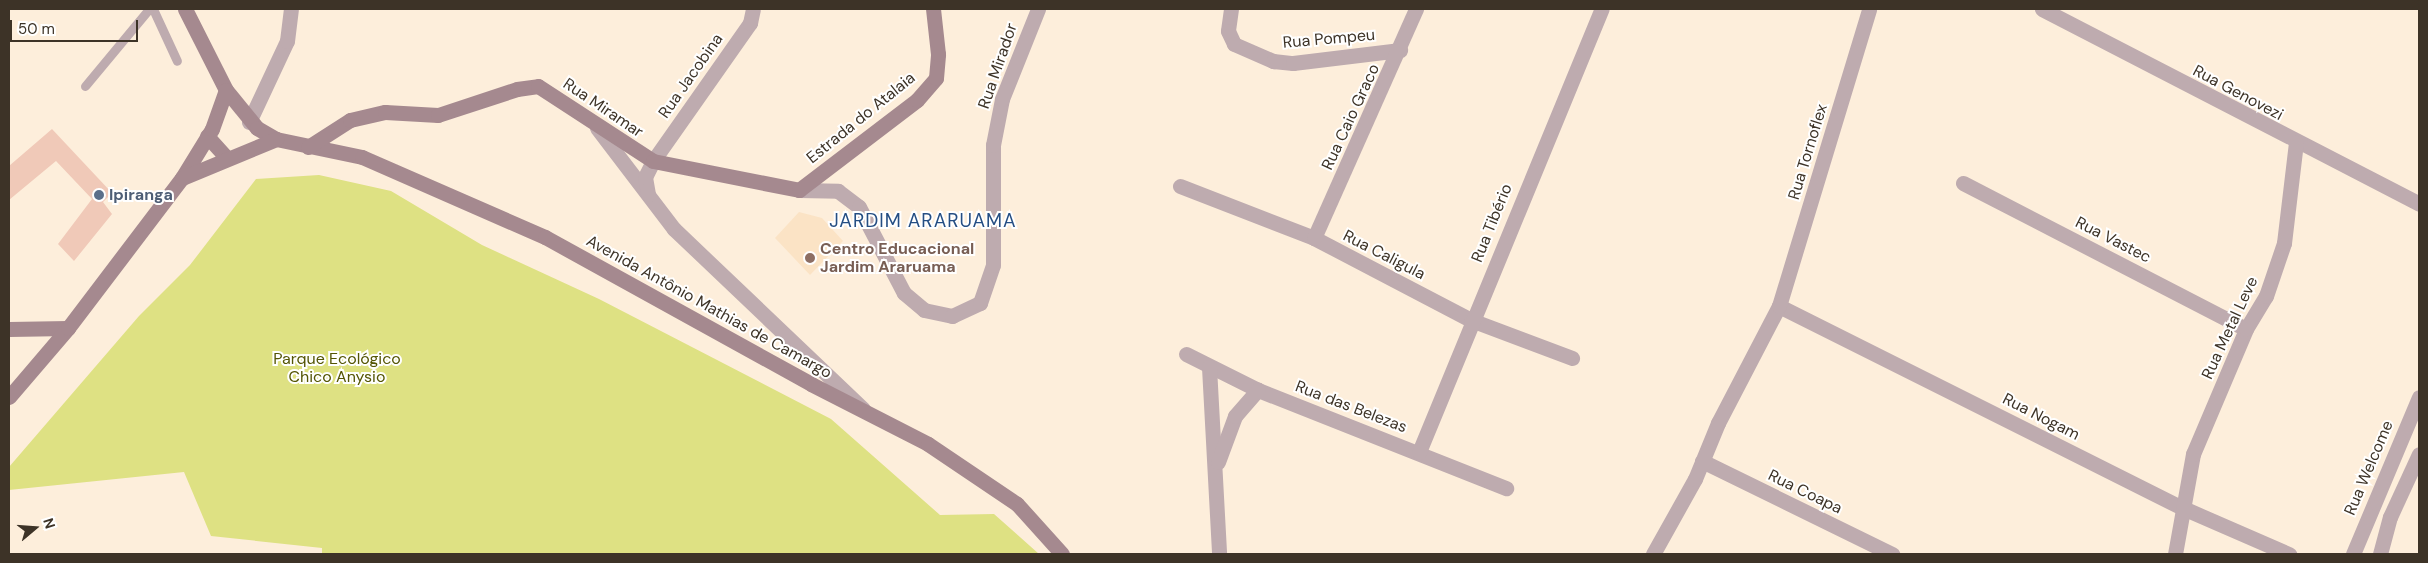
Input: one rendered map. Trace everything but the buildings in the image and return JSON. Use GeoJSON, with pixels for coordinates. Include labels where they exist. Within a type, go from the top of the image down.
{"type":"FeatureCollection","features":[{"type":"Feature","properties":{"kind":"street"},"geometry":{"type":"LineString","coordinates":[[185,9],[226,90],[249,122],[276,139]]}},
{"type":"Feature","properties":{"kind":"street"},"geometry":{"type":"LineString","coordinates":[[249,122],[288,41],[291,9]]}},
{"type":"Feature","properties":{"kind":"street","name":"Rua Jacobina"},"geometry":{"type":"LineString","coordinates":[[652,161],[750,23],[753,9]]}},
{"type":"Feature","properties":{"kind":"street","name":"Estrada do Atalaia"},"geometry":{"type":"LineString","coordinates":[[798,190],[918,100],[936,78],[938,54],[933,9]]}},
{"type":"Feature","properties":{"kind":"street","name":"Rua Mirador"},"geometry":{"type":"LineString","coordinates":[[798,190],[838,191],[859,207],[904,293],[924,310],[952,316],[980,302],[993,265],[993,145],[1002,99],[1038,9]]}},
{"type":"Feature","properties":{"kind":"street","name":"Rua Caio Graco"},"geometry":{"type":"LineString","coordinates":[[1314,238],[1400,50],[1416,9]]}},
{"type":"Feature","properties":{"kind":"street","name":"Rua Tibério"},"geometry":{"type":"LineString","coordinates":[[1419,452],[1471,320],[1602,9]]}},
{"type":"Feature","properties":{"kind":"street","name":"Rua Tornoflex"},"geometry":{"type":"LineString","coordinates":[[1779,306],[1869,9]]}},
{"type":"Feature","properties":{"kind":"street","name":"Rua Genovezi"},"geometry":{"type":"LineString","coordinates":[[2042,9],[2296,143],[2419,204]]}},
{"type":"Feature","properties":{"kind":"street","name":"Rua Pompeu"},"geometry":{"type":"LineString","coordinates":[[1230,12],[1228,31],[1234,44],[1273,61],[1293,64],[1400,50]]}},
{"type":"Feature","properties":{"kind":"street","name":"Rua Miramar"},"geometry":{"type":"LineString","coordinates":[[308,146],[350,120],[385,112],[438,115],[517,88],[538,86],[575,108],[597,128],[652,161],[798,190]]}},
{"type":"Feature","properties":{"kind":"street"},"geometry":{"type":"LineString","coordinates":[[9,397],[68,328],[182,178],[207,136],[226,90]]}},
{"type":"Feature","properties":{"kind":"street"},"geometry":{"type":"LineString","coordinates":[[597,128],[674,229],[864,410]]}},
{"type":"Feature","properties":{"kind":"street"},"geometry":{"type":"LineString","coordinates":[[207,136],[227,158]]}},
{"type":"Feature","properties":{"kind":"street"},"geometry":{"type":"LineString","coordinates":[[182,178],[276,139]]}},
{"type":"Feature","properties":{"kind":"street","name":"Avenida Antônio Mathias de Camargo"},"geometry":{"type":"LineString","coordinates":[[276,139],[362,157],[545,237],[928,444],[1017,504],[1062,554]]}},
{"type":"Feature","properties":{"kind":"street","name":"Rua Metal Leve"},"geometry":{"type":"LineString","coordinates":[[2175,554],[2193,454],[2246,328],[2266,296],[2284,243],[2296,143]]}},
{"type":"Feature","properties":{"kind":"street"},"geometry":{"type":"LineString","coordinates":[[650,198],[645,177],[652,161]]}},
{"type":"Feature","properties":{"kind":"street","name":"Rua Vastec"},"geometry":{"type":"LineString","coordinates":[[1963,183],[2246,328]]}},
{"type":"Feature","properties":{"kind":"street","name":"Rua Caligula"},"geometry":{"type":"LineString","coordinates":[[1180,186],[1314,238],[1471,320],[1572,358]]}},
{"type":"Feature","properties":{"kind":"street"},"geometry":{"type":"LineString","coordinates":[[1654,554],[1779,306]]}},
{"type":"Feature","properties":{"kind":"street","name":"Rua Nogam"},"geometry":{"type":"LineString","coordinates":[[1779,306],[2183,508],[2289,554]]}},
{"type":"Feature","properties":{"kind":"street"},"geometry":{"type":"LineString","coordinates":[[9,329],[68,328]]}},
{"type":"Feature","properties":{"kind":"street","name":"Rua das Belezas"},"geometry":{"type":"LineString","coordinates":[[1186,354],[1258,390],[1419,452],[1506,488]]}},
{"type":"Feature","properties":{"kind":"street"},"geometry":{"type":"LineString","coordinates":[[1210,367],[1217,466],[1219,554]]}},
{"type":"Feature","properties":{"kind":"street"},"geometry":{"type":"LineString","coordinates":[[1217,466],[1236,416],[1258,390]]}},
{"type":"Feature","properties":{"kind":"street","name":"Rua Welcome"},"geometry":{"type":"LineString","coordinates":[[2353,554],[2418,405]]}},
{"type":"Feature","properties":{"kind":"street"},"geometry":{"type":"LineString","coordinates":[[2380,554],[2390,517],[2419,454]]}},
{"type":"Feature","properties":{"kind":"street","name":"Rua Coapa"},"geometry":{"type":"LineString","coordinates":[[1702,461],[1892,554]]}},
{"type":"Feature","properties":{"kind":"lane"},"geometry":{"type":"LineString","coordinates":[[85,86],[149,9]]}},
{"type":"Feature","properties":{"kind":"lane"},"geometry":{"type":"LineString","coordinates":[[153,9],[177,60]]}},
{"type":"Feature","properties":{"kind":"shaded area","name":"Centro Educacional Jardim Araruama"},"geometry":{"type":"Polygon","coordinates":[[[799,212],[822,218],[843,241],[810,275],[775,238],[799,212]]]}},
{"type":"Feature","properties":{"kind":"green space","name":"Parque Ecológico Chico Anysio"},"geometry":{"type":"Polygon","coordinates":[[[319,175],[391,191],[482,245],[599,299],[831,419],[940,515],[994,514],[1039,554],[322,554],[322,548],[211,536],[184,472],[9,490],[9,467],[139,316],[190,265],[256,179],[319,175]]]}},
{"type":"Feature","properties":{"kind":"place","name":"Ipiranga"},"geometry":{"type":"Point","coordinates":[99,195]}},
{"type":"Feature","properties":{"kind":"place","name":"Centro Educacional Jardim Araruama"},"geometry":{"type":"Point","coordinates":[810,258]}},
{"type":"Feature","properties":{"kind":"district","name":"JARDIM ARARUAMA"},"geometry":{"type":"Point","coordinates":[923,221]}}]}
